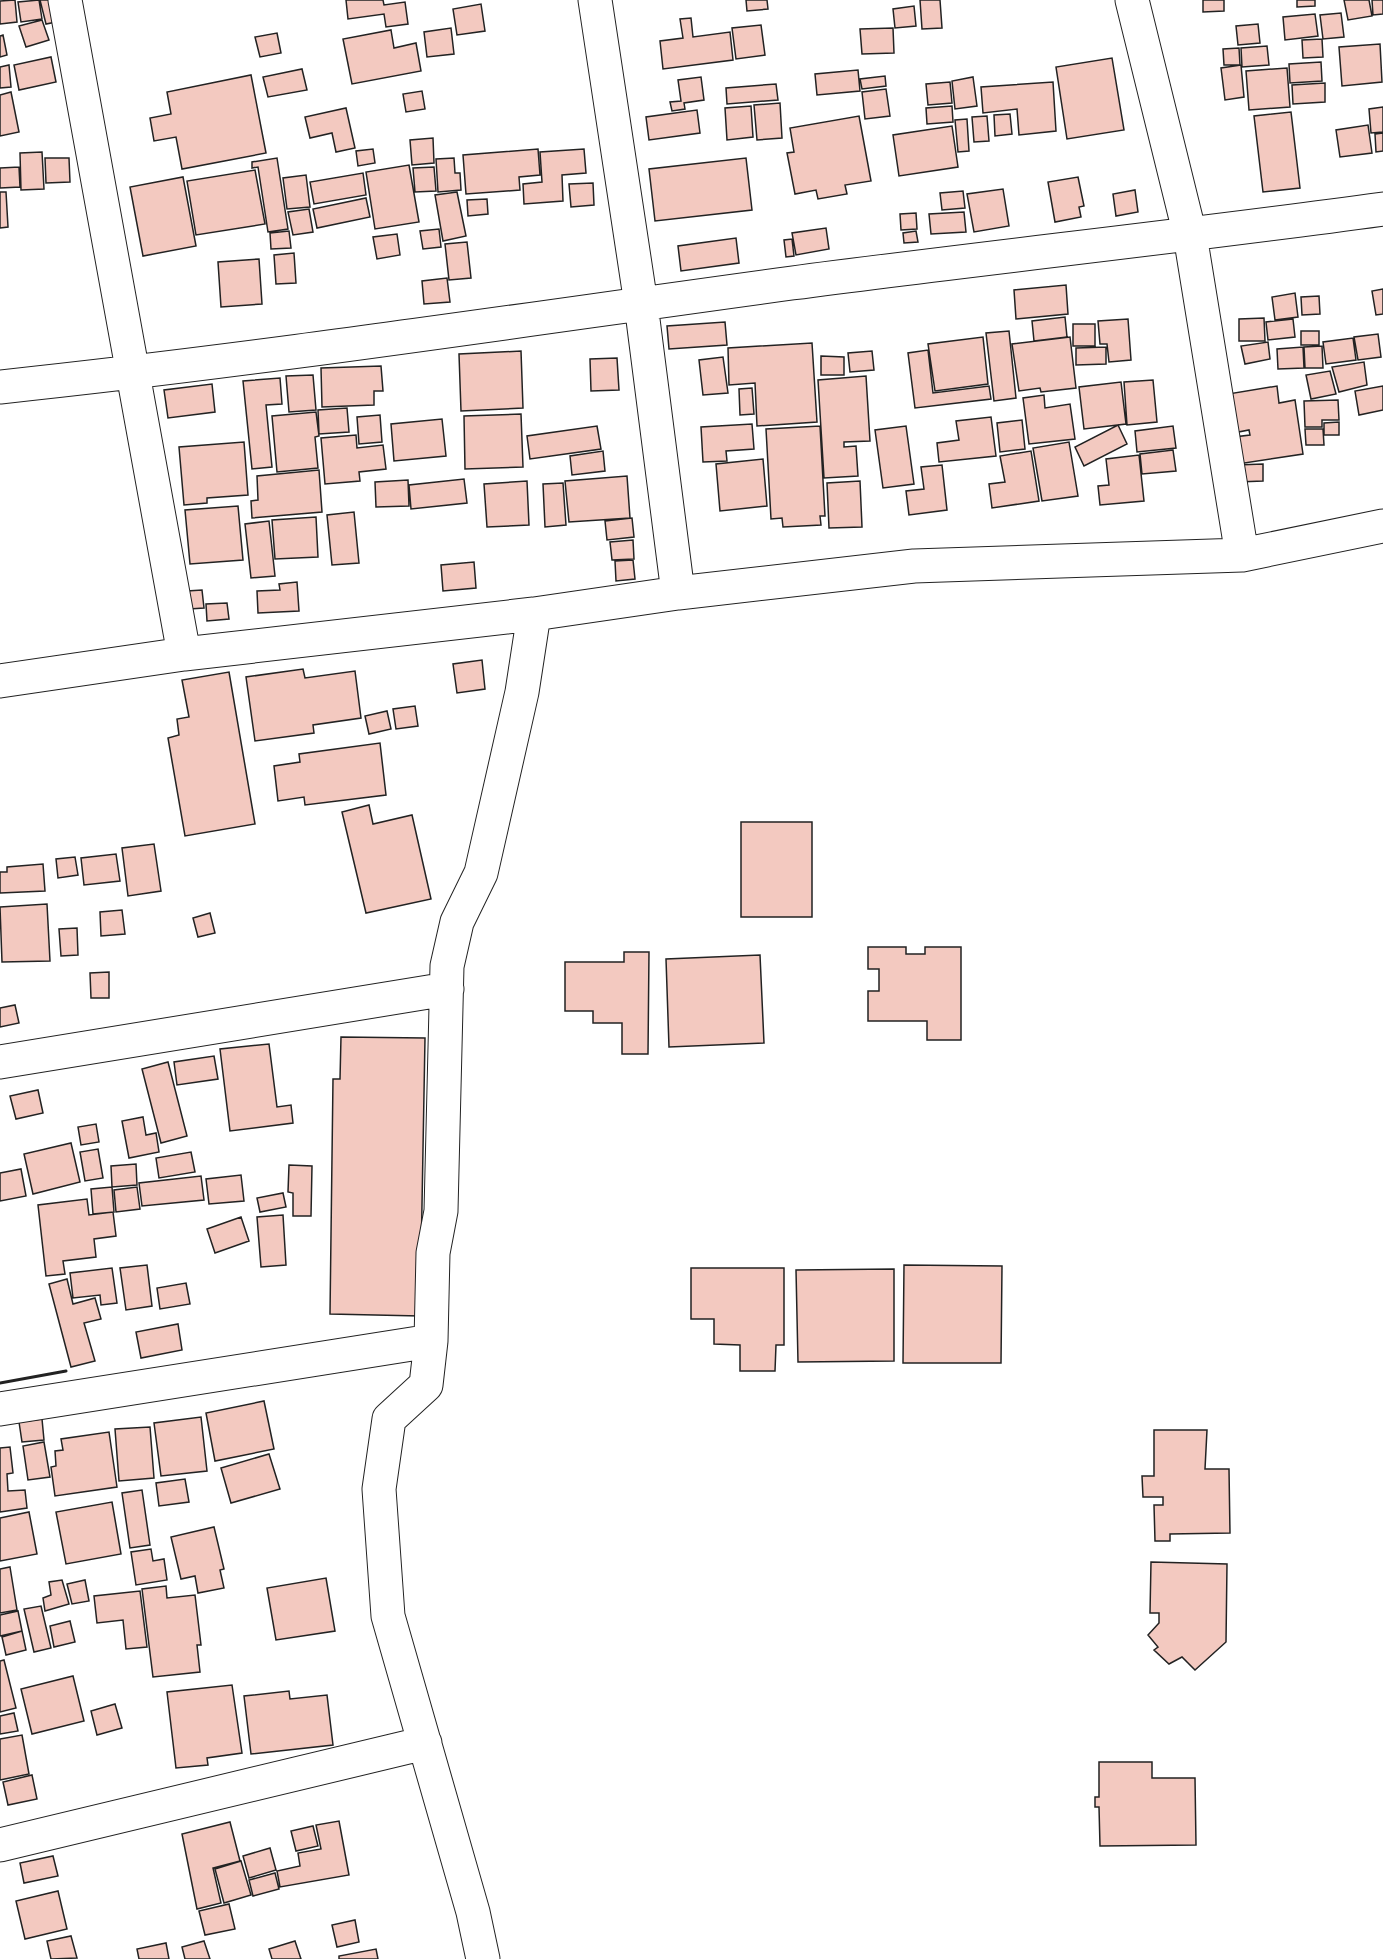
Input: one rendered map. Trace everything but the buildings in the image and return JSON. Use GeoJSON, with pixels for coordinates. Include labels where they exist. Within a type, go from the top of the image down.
{"type":"FeatureCollection","features":[{"type":"Feature","properties":{"kind":"street"},"geometry":{"type":"LineString","coordinates":[[65,0],[184,654]]}},
{"type":"Feature","properties":{"kind":"street"},"geometry":{"type":"LineString","coordinates":[[595,0],[641,303],[678,593]]}},
{"type":"Feature","properties":{"kind":"street"},"geometry":{"type":"LineString","coordinates":[[1132,0],[1190,235],[1242,555]]}},
{"type":"Feature","properties":{"kind":"street"},"geometry":{"type":"LineString","coordinates":[[0,387],[132,373],[846,276],[1190,235],[1383,209]]}},
{"type":"Feature","properties":{"kind":"street"},"geometry":{"type":"LineString","coordinates":[[0,681],[184,654],[534,614],[678,593],[914,566],[1242,555],[1383,526]]}},
{"type":"Feature","properties":{"kind":"street"},"geometry":{"type":"LineString","coordinates":[[483,1959],[473,1912],[388,1616],[379,1489],[389,1419],[426,1385],[431,1341],[433,1253],[441,1211],[447,966],[457,922],[481,873],[522,692],[534,614]]}},
{"type":"Feature","properties":{"kind":"street"},"geometry":{"type":"LineString","coordinates":[[0,1062],[447,990]]}},
{"type":"Feature","properties":{"kind":"street"},"geometry":{"type":"LineString","coordinates":[[0,1409],[431,1341]]}},
{"type":"Feature","properties":{"kind":"street"},"geometry":{"type":"LineString","coordinates":[[0,1845],[425,1743]]}},
{"type":"Feature","properties":{"kind":"wall"},"geometry":{"type":"LineString","coordinates":[[0,1383],[66,1371]]}}]}
